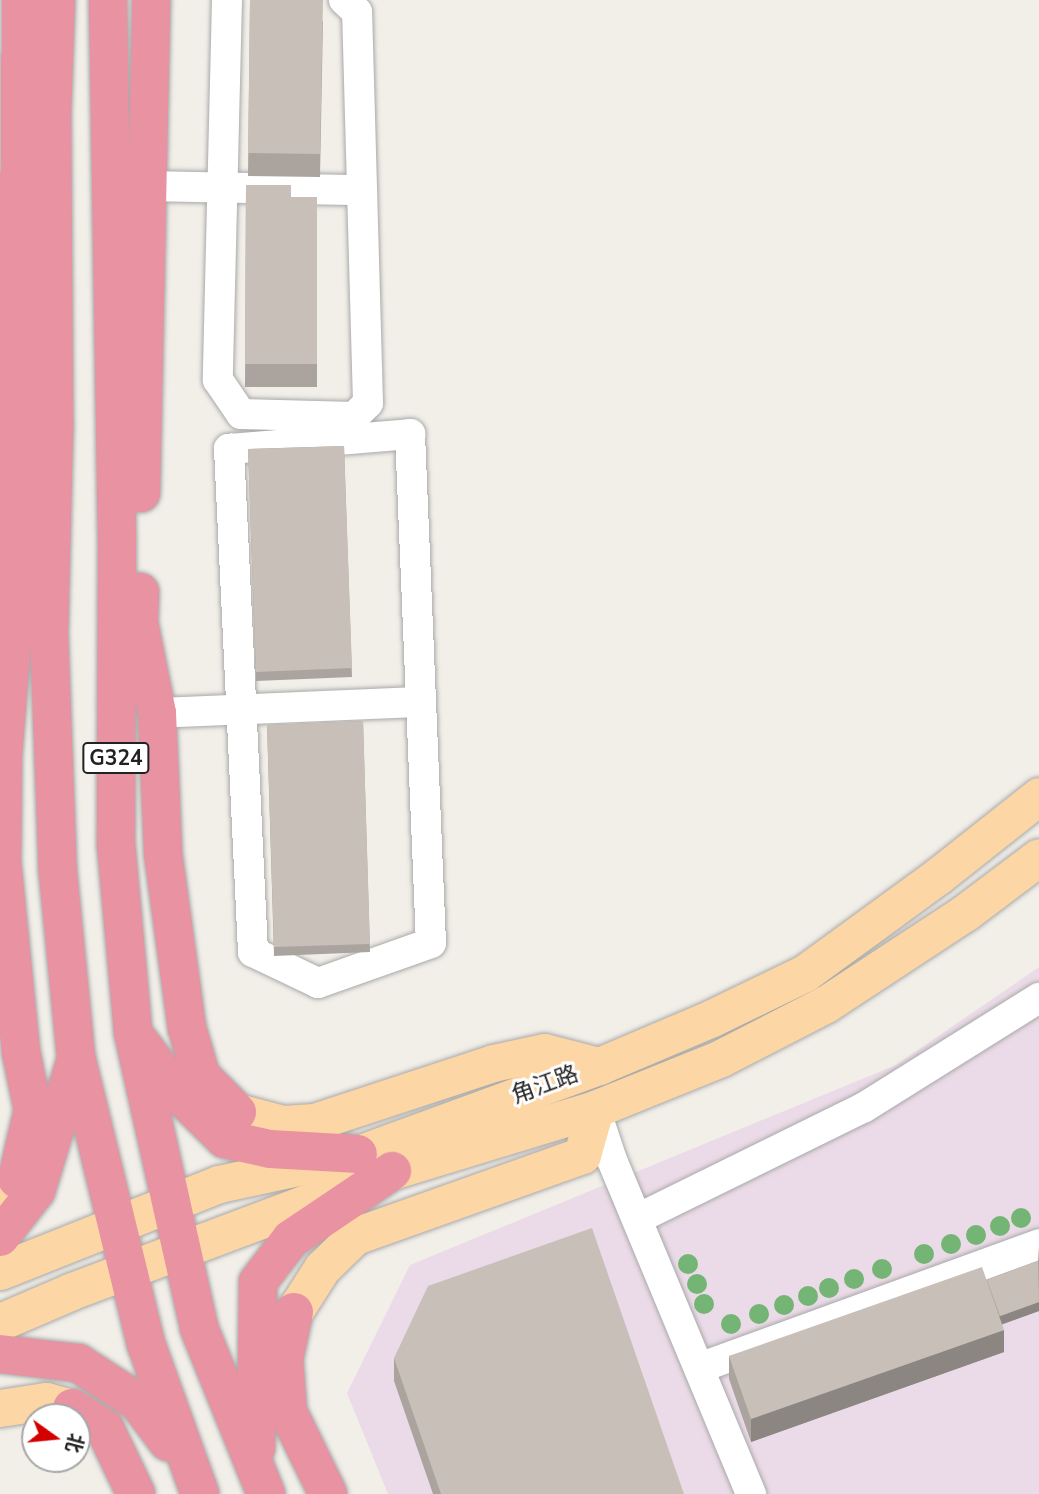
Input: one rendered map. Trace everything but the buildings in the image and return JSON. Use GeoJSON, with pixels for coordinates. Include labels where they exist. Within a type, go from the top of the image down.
{"type":"FeatureCollection","features":[{"type":"Feature","properties":{"kind":"highway"},"geometry":{"type":"LineString","coordinates":[[8,1188],[33,1110],[21,1052],[2,863],[1,755],[16,593],[21,0]]}},
{"type":"Feature","properties":{"kind":"highway","name":"G324"},"geometry":{"type":"LineString","coordinates":[[55,0],[52,112],[54,432],[49,633],[58,873],[76,1057],[146,1344],[196,1483]]}},
{"type":"Feature","properties":{"kind":"highway","name":"G324"},"geometry":{"type":"LineString","coordinates":[[108,0],[117,542],[116,844],[133,1032],[199,1328],[261,1483]]}},
{"type":"Feature","properties":{"kind":"highway"},"geometry":{"type":"LineString","coordinates":[[150,0],[139,623],[157,713],[163,853],[187,1028],[201,1076],[237,1112]]}},
{"type":"Feature","properties":{"kind":"highway"},"geometry":{"type":"LineString","coordinates":[[52,112],[71,167],[67,277],[79,304],[97,304],[113,274]]}},
{"type":"Feature","properties":{"kind":"highway"},"geometry":{"type":"LineString","coordinates":[[54,432],[72,402],[89,401],[98,421],[94,510],[117,542]]}},
{"type":"Feature","properties":{"kind":"highway"},"geometry":{"type":"LineString","coordinates":[[49,633],[1,755],[58,873]]}},
{"type":"Feature","properties":{"kind":"highway"},"geometry":{"type":"LineString","coordinates":[[133,1032],[178,1093],[225,1139],[270,1149],[358,1154]]}},
{"type":"Feature","properties":{"kind":"highway"},"geometry":{"type":"LineString","coordinates":[[0,1237],[36,1191],[76,1057]]}},
{"type":"Feature","properties":{"kind":"highway"},"geometry":{"type":"LineString","coordinates":[[261,1483],[258,1282],[291,1239],[392,1171]]}},
{"type":"Feature","properties":{"kind":"highway"},"geometry":{"type":"LineString","coordinates":[[294,1312],[284,1359],[288,1412],[328,1494]]}},
{"type":"Feature","properties":{"kind":"highway"},"geometry":{"type":"LineString","coordinates":[[0,1354],[78,1363],[138,1402],[196,1483]]}},
{"type":"Feature","properties":{"kind":"highway"},"geometry":{"type":"LineString","coordinates":[[91,1420],[105,1429],[136,1494]]}},
{"type":"Feature","properties":{"kind":"main road","name":"角江路"},"geometry":{"type":"LineString","coordinates":[[0,1271],[219,1184],[358,1154],[599,1066],[805,974],[938,876],[1039,796]]}},
{"type":"Feature","properties":{"kind":"main road","name":"角江路"},"geometry":{"type":"LineString","coordinates":[[0,1322],[128,1270],[392,1171],[595,1109],[721,1058],[826,1004],[966,912],[1039,857]]}},
{"type":"Feature","properties":{"kind":"main road"},"geometry":{"type":"LineString","coordinates":[[237,1112],[283,1125],[314,1122],[493,1063],[544,1052],[599,1066]]}},
{"type":"Feature","properties":{"kind":"main road"},"geometry":{"type":"LineString","coordinates":[[294,1312],[322,1268],[355,1236],[582,1156],[595,1109]]}},
{"type":"Feature","properties":{"kind":"main road"},"geometry":{"type":"LineString","coordinates":[[33,1403],[53,1403]]}},
{"type":"Feature","properties":{"kind":"main road"},"geometry":{"type":"LineString","coordinates":[[0,1408],[21,1405]]}},
{"type":"Feature","properties":{"kind":"lane"},"geometry":{"type":"LineString","coordinates":[[227,0],[218,380],[242,414],[354,417],[368,403],[357,12],[344,0]]}},
{"type":"Feature","properties":{"kind":"lane"},"geometry":{"type":"LineString","coordinates":[[147,186],[362,190]]}},
{"type":"Feature","properties":{"kind":"lane"},"geometry":{"type":"LineString","coordinates":[[410,434],[431,943],[318,983],[253,951],[241,710],[229,449],[410,434]]}},
{"type":"Feature","properties":{"kind":"lane"},"geometry":{"type":"LineString","coordinates":[[157,713],[421,702]]}},
{"type":"Feature","properties":{"kind":"lane"},"geometry":{"type":"LineString","coordinates":[[637,1219],[863,1108],[1038,1001]]}},
{"type":"Feature","properties":{"kind":"lane"},"geometry":{"type":"LineString","coordinates":[[595,1109],[637,1219],[751,1494]]}},
{"type":"Feature","properties":{"kind":"lane"},"geometry":{"type":"LineString","coordinates":[[699,1368],[1039,1244]]}},
{"type":"Feature","properties":{"kind":"shaded area"},"geometry":{"type":"Polygon","coordinates":[[[1039,967],[1039,1494],[388,1494],[347,1393],[410,1265],[896,1065],[1039,967]]]}}]}
